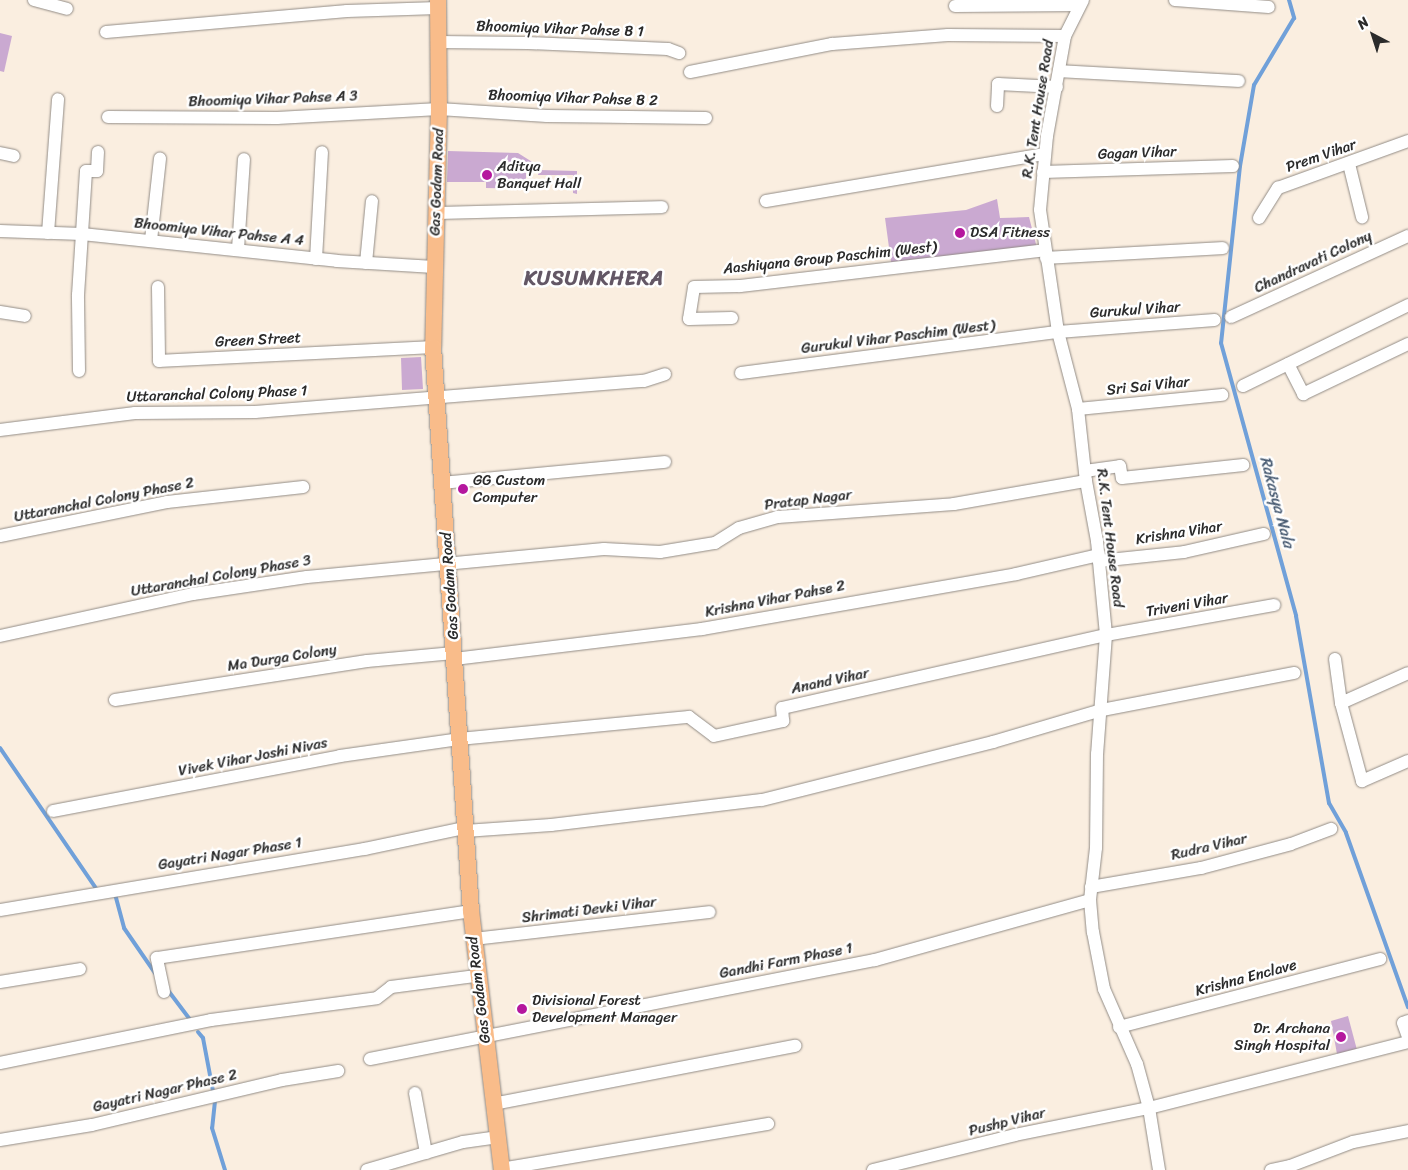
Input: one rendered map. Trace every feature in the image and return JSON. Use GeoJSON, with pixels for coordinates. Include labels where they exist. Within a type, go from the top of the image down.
{"type":"FeatureCollection","features":[{"type":"Feature","properties":{"kind":"main road","name":"Gas Godam Road"},"geometry":{"type":"LineString","coordinates":[[438,4],[439,109],[433,347],[476,976],[502,1170]]}},
{"type":"Feature","properties":{"kind":"street"},"geometry":{"type":"LineString","coordinates":[[34,0],[67,9]]}},
{"type":"Feature","properties":{"kind":"street"},"geometry":{"type":"LineString","coordinates":[[1174,0],[1269,7]]}},
{"type":"Feature","properties":{"kind":"street"},"geometry":{"type":"LineString","coordinates":[[955,6],[1082,2]]}},
{"type":"Feature","properties":{"kind":"street","name":"R.K. Tent House Road"},"geometry":{"type":"LineString","coordinates":[[1082,2],[1065,36],[1045,154],[1040,210],[1058,332],[1078,409],[1085,476],[1099,558],[1106,635],[1096,848],[1090,894],[1104,989],[1137,1064],[1149,1108],[1159,1170]]}},
{"type":"Feature","properties":{"kind":"street"},"geometry":{"type":"LineString","coordinates":[[106,32],[438,4]]}},
{"type":"Feature","properties":{"kind":"street"},"geometry":{"type":"LineString","coordinates":[[690,72],[832,44],[948,35],[1065,36]]}},
{"type":"Feature","properties":{"kind":"street","name":"Bhoomiya Vihar Pahse B 1"},"geometry":{"type":"LineString","coordinates":[[439,42],[528,43],[668,49],[679,53]]}},
{"type":"Feature","properties":{"kind":"street"},"geometry":{"type":"LineString","coordinates":[[1059,71],[1239,81]]}},
{"type":"Feature","properties":{"kind":"street"},"geometry":{"type":"LineString","coordinates":[[997,106],[998,84],[1057,87]]}},
{"type":"Feature","properties":{"kind":"street"},"geometry":{"type":"LineString","coordinates":[[48,233],[58,99]]}},
{"type":"Feature","properties":{"kind":"street","name":"Bhoomiya Vihar Pahse A 3"},"geometry":{"type":"LineString","coordinates":[[108,117],[277,118],[439,109]]}},
{"type":"Feature","properties":{"kind":"street","name":"Bhoomiya Vihar Pahse B 2"},"geometry":{"type":"LineString","coordinates":[[439,109],[547,116],[706,118]]}},
{"type":"Feature","properties":{"kind":"street","name":"Prem Vihar"},"geometry":{"type":"LineString","coordinates":[[1259,218],[1278,188],[1349,164],[1408,141]]}},
{"type":"Feature","properties":{"kind":"street"},"geometry":{"type":"LineString","coordinates":[[0,152],[14,156]]}},
{"type":"Feature","properties":{"kind":"street"},"geometry":{"type":"LineString","coordinates":[[79,371],[82,234],[86,171],[97,171],[98,152]]}},
{"type":"Feature","properties":{"kind":"street"},"geometry":{"type":"LineString","coordinates":[[316,258],[322,152]]}},
{"type":"Feature","properties":{"kind":"street"},"geometry":{"type":"LineString","coordinates":[[766,201],[1045,154]]}},
{"type":"Feature","properties":{"kind":"street"},"geometry":{"type":"LineString","coordinates":[[151,240],[160,158]]}},
{"type":"Feature","properties":{"kind":"street"},"geometry":{"type":"LineString","coordinates":[[238,249],[244,159]]}},
{"type":"Feature","properties":{"kind":"street"},"geometry":{"type":"LineString","coordinates":[[1349,164],[1362,217]]}},
{"type":"Feature","properties":{"kind":"street","name":"Gagan Vihar"},"geometry":{"type":"LineString","coordinates":[[1043,172],[1233,166]]}},
{"type":"Feature","properties":{"kind":"street"},"geometry":{"type":"LineString","coordinates":[[366,263],[372,201]]}},
{"type":"Feature","properties":{"kind":"street"},"geometry":{"type":"LineString","coordinates":[[435,213],[662,207]]}},
{"type":"Feature","properties":{"kind":"street","name":"Bhoomiya Vihar Pahse A 4"},"geometry":{"type":"LineString","coordinates":[[0,231],[82,234],[366,263],[434,267]]}},
{"type":"Feature","properties":{"kind":"street","name":"Chandravati Colony"},"geometry":{"type":"LineString","coordinates":[[1231,317],[1408,236]]}},
{"type":"Feature","properties":{"kind":"street"},"geometry":{"type":"LineString","coordinates":[[1046,254],[1223,248]]}},
{"type":"Feature","properties":{"kind":"street","name":"Aashiyana Group Paschim (West)"},"geometry":{"type":"LineString","coordinates":[[732,318],[689,319],[694,287],[740,286],[1046,254]]}},
{"type":"Feature","properties":{"kind":"street","name":"Green Street"},"geometry":{"type":"LineString","coordinates":[[158,287],[159,361],[433,347]]}},
{"type":"Feature","properties":{"kind":"street"},"geometry":{"type":"LineString","coordinates":[[1243,386],[1408,306]]}},
{"type":"Feature","properties":{"kind":"street"},"geometry":{"type":"LineString","coordinates":[[0,312],[25,316]]}},
{"type":"Feature","properties":{"kind":"street","name":"Gurukul Vihar"},"geometry":{"type":"LineString","coordinates":[[1058,332],[1215,320]]}},
{"type":"Feature","properties":{"kind":"street","name":"Gurukul Vihar Paschim (West)"},"geometry":{"type":"LineString","coordinates":[[741,373],[1058,332]]}},
{"type":"Feature","properties":{"kind":"street"},"geometry":{"type":"LineString","coordinates":[[1288,364],[1303,394],[1408,344]]}},
{"type":"Feature","properties":{"kind":"street","name":"Uttaranchal Colony Phase 1"},"geometry":{"type":"LineString","coordinates":[[0,430],[135,413],[254,412],[644,381],[665,374]]}},
{"type":"Feature","properties":{"kind":"street","name":"Sri Sai Vihar"},"geometry":{"type":"LineString","coordinates":[[1078,409],[1222,394]]}},
{"type":"Feature","properties":{"kind":"street"},"geometry":{"type":"LineString","coordinates":[[442,483],[666,462]]}},
{"type":"Feature","properties":{"kind":"street","name":"Pratap Nagar"},"geometry":{"type":"LineString","coordinates":[[449,562],[604,548],[660,552],[715,543],[739,528],[778,517],[954,504],[1085,476],[1120,466],[1122,478],[1243,465]]}},
{"type":"Feature","properties":{"kind":"street","name":"Uttaranchal Colony Phase 2"},"geometry":{"type":"LineString","coordinates":[[0,536],[167,502],[303,487]]}},
{"type":"Feature","properties":{"kind":"street","name":"Krishna Vihar"},"geometry":{"type":"LineString","coordinates":[[1099,558],[1184,552],[1264,534]]}},
{"type":"Feature","properties":{"kind":"street","name":"Krishna Vihar Pahse 2"},"geometry":{"type":"LineString","coordinates":[[454,656],[702,629],[1099,558]]}},
{"type":"Feature","properties":{"kind":"street","name":"Uttaranchal Colony Phase 3"},"geometry":{"type":"LineString","coordinates":[[0,636],[193,594],[307,577],[449,562]]}},
{"type":"Feature","properties":{"kind":"street","name":"Triveni Vihar"},"geometry":{"type":"LineString","coordinates":[[1106,635],[1274,605]]}},
{"type":"Feature","properties":{"kind":"street","name":"Anand Vihar"},"geometry":{"type":"LineString","coordinates":[[459,739],[688,716],[714,736],[783,721],[782,708],[1106,635]]}},
{"type":"Feature","properties":{"kind":"street","name":"Ma Durga Colony"},"geometry":{"type":"LineString","coordinates":[[115,700],[367,661],[454,656]]}},
{"type":"Feature","properties":{"kind":"street"},"geometry":{"type":"LineString","coordinates":[[1335,659],[1341,703],[1362,781],[1408,761]]}},
{"type":"Feature","properties":{"kind":"street","name":"Gayatri Nagar Phase 1"},"geometry":{"type":"LineString","coordinates":[[0,910],[365,849],[465,830],[551,825],[762,800],[993,742],[1102,710],[1294,673]]}},
{"type":"Feature","properties":{"kind":"street"},"geometry":{"type":"LineString","coordinates":[[1341,703],[1408,673]]}},
{"type":"Feature","properties":{"kind":"street","name":"Vivek Vihar Joshi Nivas"},"geometry":{"type":"LineString","coordinates":[[53,811],[340,756],[459,739]]}},
{"type":"Feature","properties":{"kind":"street","name":"Rudra Vihar"},"geometry":{"type":"LineString","coordinates":[[1090,894],[1201,868],[1291,844],[1332,829]]}},
{"type":"Feature","properties":{"kind":"street","name":"Gandhi Farm Phase 1"},"geometry":{"type":"LineString","coordinates":[[484,1035],[876,960],[1090,894]]}},
{"type":"Feature","properties":{"kind":"street"},"geometry":{"type":"LineString","coordinates":[[164,992],[157,958],[471,911]]}},
{"type":"Feature","properties":{"kind":"street","name":"Shrimati Devki Vihar"},"geometry":{"type":"LineString","coordinates":[[473,938],[709,912]]}},
{"type":"Feature","properties":{"kind":"street","name":"Krishna Enclave"},"geometry":{"type":"LineString","coordinates":[[1120,1027],[1380,959]]}},
{"type":"Feature","properties":{"kind":"street"},"geometry":{"type":"LineString","coordinates":[[0,982],[80,969]]}},
{"type":"Feature","properties":{"kind":"street"},"geometry":{"type":"LineString","coordinates":[[0,1063],[210,1020],[378,998],[391,986],[476,976]]}},
{"type":"Feature","properties":{"kind":"street"},"geometry":{"type":"LineString","coordinates":[[1408,1020],[1403,1023],[1408,1037]]}},
{"type":"Feature","properties":{"kind":"street"},"geometry":{"type":"LineString","coordinates":[[370,1059],[484,1035]]}},
{"type":"Feature","properties":{"kind":"street","name":"Pushp Vihar"},"geometry":{"type":"LineString","coordinates":[[873,1170],[1014,1135],[1149,1108],[1408,1042]]}},
{"type":"Feature","properties":{"kind":"street"},"geometry":{"type":"LineString","coordinates":[[493,1104],[795,1046]]}},
{"type":"Feature","properties":{"kind":"street","name":"Gayatri Nagar Phase 2"},"geometry":{"type":"LineString","coordinates":[[0,1140],[92,1125],[282,1080],[338,1071]]}},
{"type":"Feature","properties":{"kind":"street"},"geometry":{"type":"LineString","coordinates":[[415,1093],[426,1153]]}},
{"type":"Feature","properties":{"kind":"street"},"geometry":{"type":"LineString","coordinates":[[502,1170],[768,1124]]}},
{"type":"Feature","properties":{"kind":"street"},"geometry":{"type":"LineString","coordinates":[[1271,1170],[1290,1166],[1353,1142],[1408,1131]]}},
{"type":"Feature","properties":{"kind":"street"},"geometry":{"type":"LineString","coordinates":[[367,1170],[496,1136]]}},
{"type":"Feature","properties":{"kind":"building"},"geometry":{"type":"Polygon","coordinates":[[[0,33],[12,36],[4,72],[0,71],[0,33]]]}},
{"type":"Feature","properties":{"kind":"building","name":"Aditya Banquet Hall"},"geometry":{"type":"Polygon","coordinates":[[[448,151],[518,153],[537,165],[526,169],[526,189],[486,188],[486,182],[447,182],[448,151]]]}},
{"type":"Feature","properties":{"kind":"building"},"geometry":{"type":"Polygon","coordinates":[[[539,170],[577,171],[577,194],[573,193],[573,175],[538,175],[539,170]]]}},
{"type":"Feature","properties":{"kind":"building","name":"DSA Fitness"},"geometry":{"type":"Polygon","coordinates":[[[997,199],[1000,218],[1029,217],[1037,248],[891,262],[885,218],[966,210],[997,199]]]}},
{"type":"Feature","properties":{"kind":"building"},"geometry":{"type":"Polygon","coordinates":[[[421,357],[423,389],[402,390],[401,358],[421,357]]]}},
{"type":"Feature","properties":{"kind":"building"},"geometry":{"type":"Polygon","coordinates":[[[1348,1016],[1357,1050],[1337,1054],[1331,1021],[1348,1016]]]}},
{"type":"Feature","properties":{"kind":"waterway","name":"Rakasya Nala"},"geometry":{"type":"LineString","coordinates":[[1289,0],[1294,18],[1254,85],[1240,166],[1221,343],[1296,616],[1329,803],[1346,833],[1408,1007]]}},
{"type":"Feature","properties":{"kind":"waterway"},"geometry":{"type":"LineString","coordinates":[[0,748],[96,888]]}},
{"type":"Feature","properties":{"kind":"waterway"},"geometry":{"type":"LineString","coordinates":[[115,894],[124,928],[155,973]]}},
{"type":"Feature","properties":{"kind":"waterway"},"geometry":{"type":"LineString","coordinates":[[167,989],[190,1020]]}},
{"type":"Feature","properties":{"kind":"waterway"},"geometry":{"type":"LineString","coordinates":[[198,1032],[203,1038],[213,1091]]}},
{"type":"Feature","properties":{"kind":"waterway"},"geometry":{"type":"LineString","coordinates":[[215,1101],[212,1128],[225,1170]]}},
{"type":"Feature","properties":{"kind":"place","name":"Aditya Banquet Hall"},"geometry":{"type":"Point","coordinates":[487,175]}},
{"type":"Feature","properties":{"kind":"place","name":"DSA Fitness"},"geometry":{"type":"Point","coordinates":[960,233]}},
{"type":"Feature","properties":{"kind":"place","name":"GG Custom Computer"},"geometry":{"type":"Point","coordinates":[463,489]}},
{"type":"Feature","properties":{"kind":"place","name":"Divisional Forest Development Manager"},"geometry":{"type":"Point","coordinates":[522,1009]}},
{"type":"Feature","properties":{"kind":"place","name":"Dr. Archana Singh Hospital"},"geometry":{"type":"Point","coordinates":[1341,1037]}},
{"type":"Feature","properties":{"kind":"district","name":"KUSUMKHERA"},"geometry":{"type":"Point","coordinates":[594,278]}}]}
